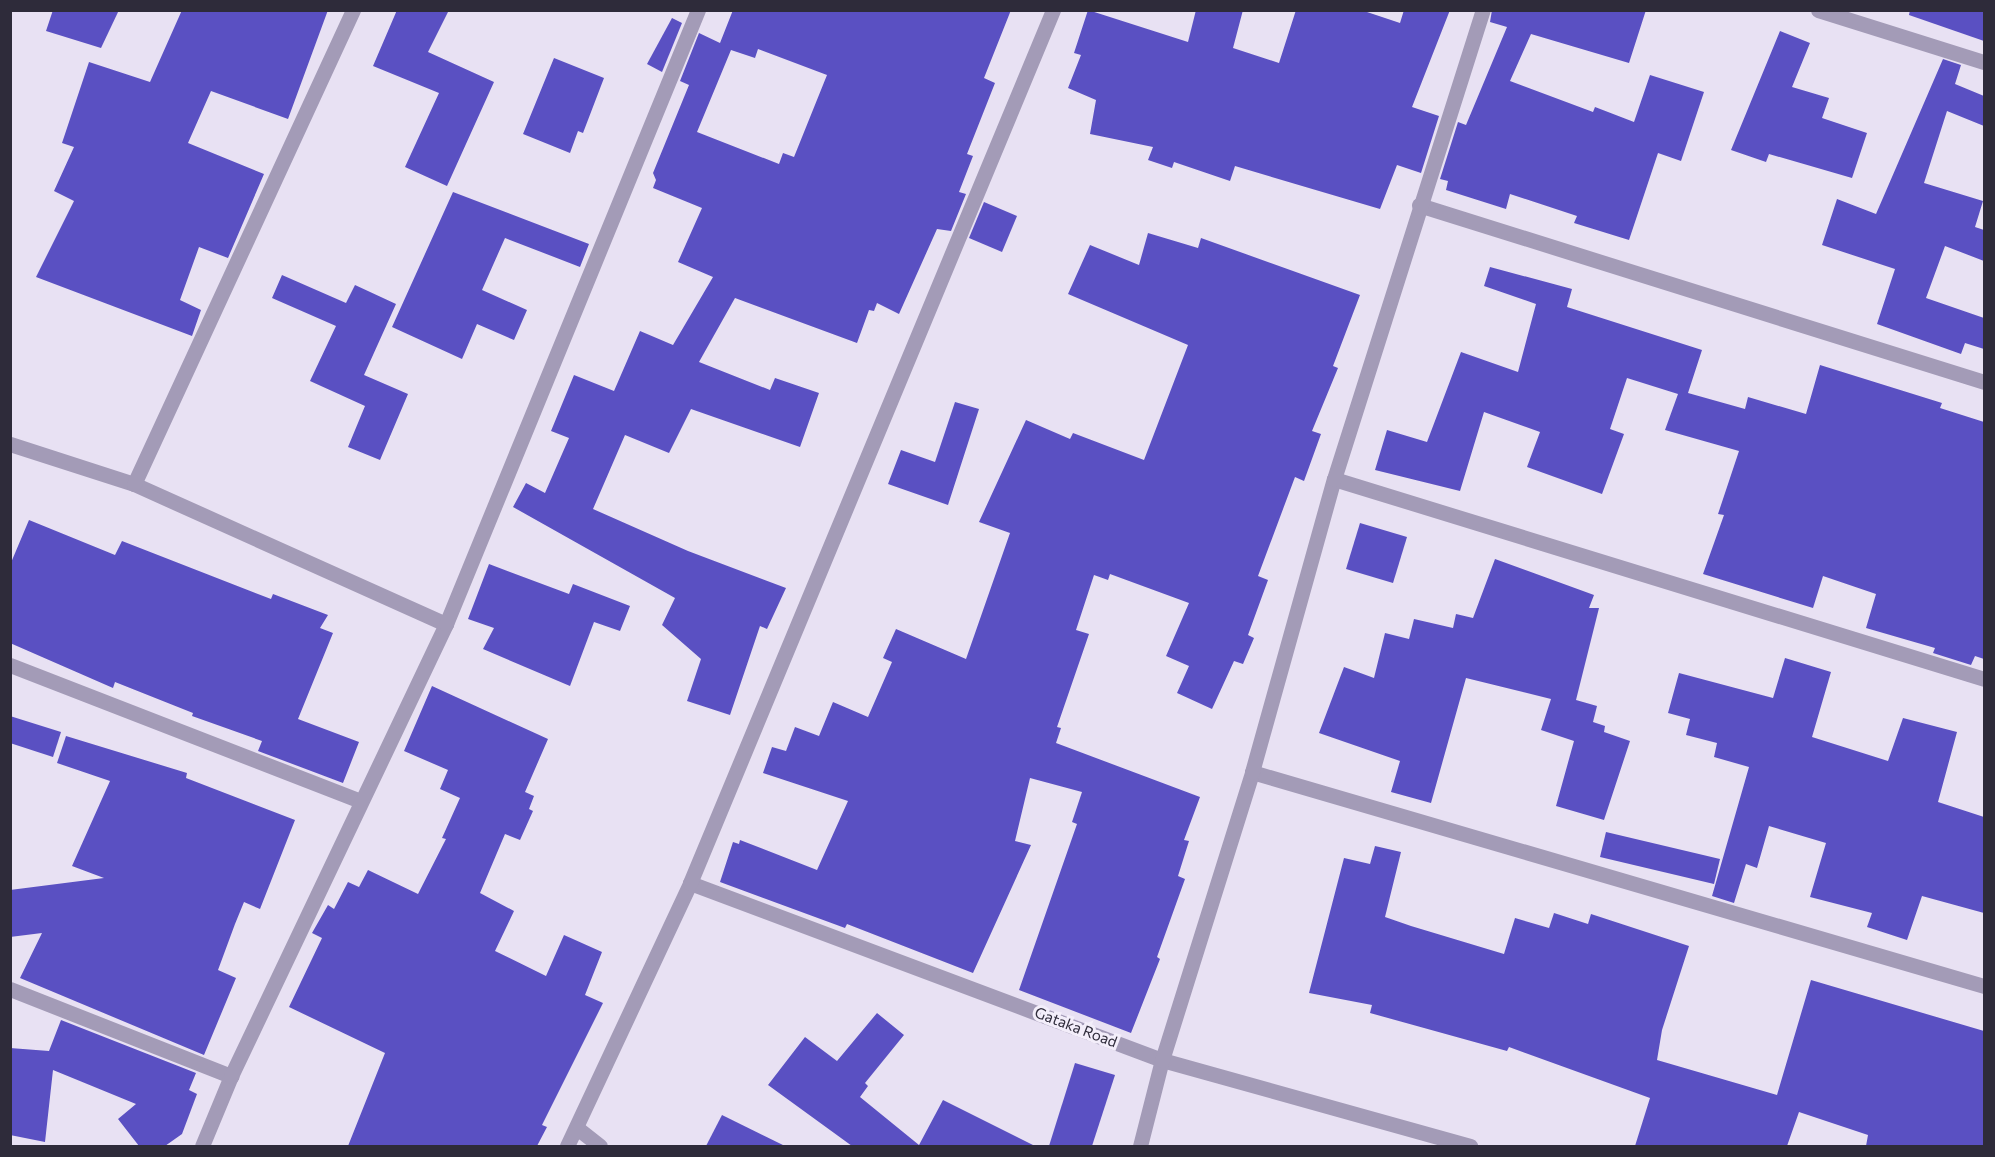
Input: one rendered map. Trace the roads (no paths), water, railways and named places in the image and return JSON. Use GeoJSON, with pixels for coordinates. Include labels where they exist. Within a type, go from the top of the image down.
{"type":"FeatureCollection","features":[{"type":"Feature","properties":{"kind":"street"},"geometry":{"type":"LineString","coordinates":[[134,484],[353,10]]}},
{"type":"Feature","properties":{"kind":"street"},"geometry":{"type":"LineString","coordinates":[[202,1146],[231,1076],[446,624],[698,10]]}},
{"type":"Feature","properties":{"kind":"street"},"geometry":{"type":"LineString","coordinates":[[567,1146],[690,883],[1053,10]]}},
{"type":"Feature","properties":{"kind":"street"},"geometry":{"type":"LineString","coordinates":[[1140,1146],[1162,1060],[1252,772],[1334,479],[1419,205],[1483,10]]}},
{"type":"Feature","properties":{"kind":"street"},"geometry":{"type":"LineString","coordinates":[[1818,10],[1984,63]]}},
{"type":"Feature","properties":{"kind":"street"},"geometry":{"type":"LineString","coordinates":[[1419,205],[1984,382]]}},
{"type":"Feature","properties":{"kind":"street"},"geometry":{"type":"LineString","coordinates":[[10,444],[134,484],[446,624]]}},
{"type":"Feature","properties":{"kind":"street"},"geometry":{"type":"LineString","coordinates":[[1334,479],[1984,679]]}},
{"type":"Feature","properties":{"kind":"street"},"geometry":{"type":"LineString","coordinates":[[10,665],[361,801]]}},
{"type":"Feature","properties":{"kind":"street"},"geometry":{"type":"LineString","coordinates":[[1252,772],[1984,986]]}},
{"type":"Feature","properties":{"kind":"street","name":"Gataka Road"},"geometry":{"type":"LineString","coordinates":[[690,883],[1162,1060],[1470,1146]]}},
{"type":"Feature","properties":{"kind":"street"},"geometry":{"type":"LineString","coordinates":[[10,989],[231,1076]]}},
{"type":"Feature","properties":{"kind":"street"},"geometry":{"type":"LineString","coordinates":[[577,1128],[600,1146]]}}]}
